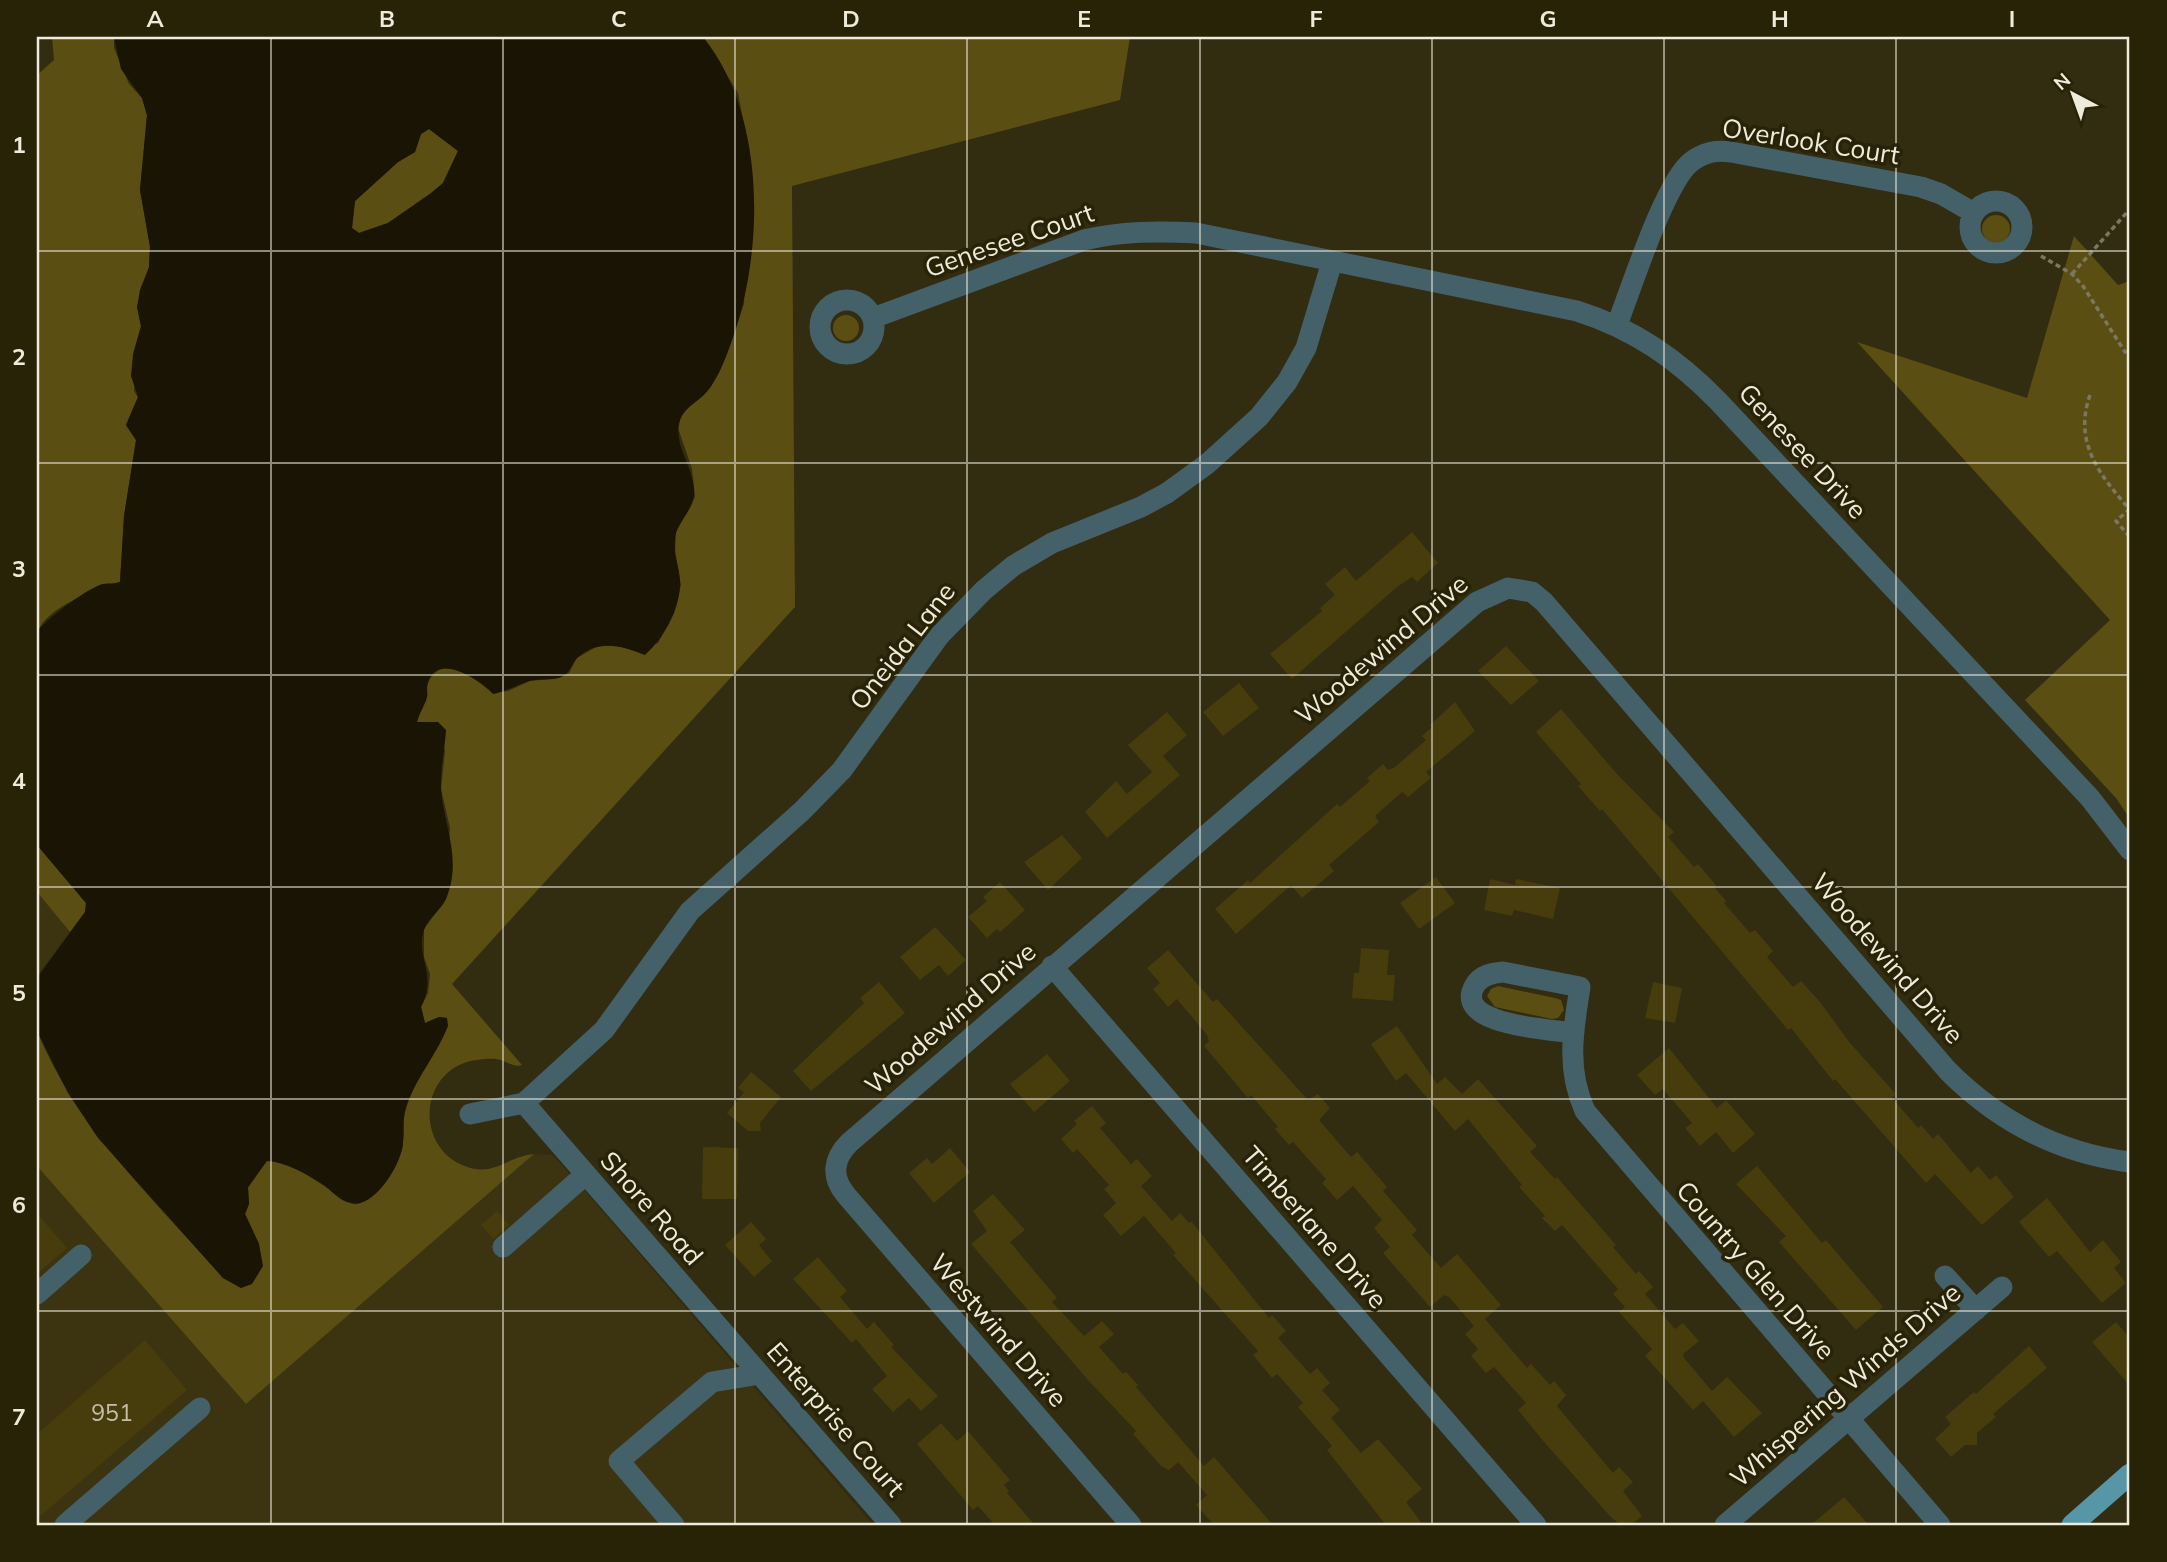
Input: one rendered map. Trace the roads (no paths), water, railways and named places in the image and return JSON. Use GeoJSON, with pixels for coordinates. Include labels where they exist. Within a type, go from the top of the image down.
{"type":"FeatureCollection","features":[{"type":"Feature","properties":{"kind":"main road"},"geometry":{"type":"LineString","coordinates":[[2072,1525],[2130,1474]]}},
{"type":"Feature","properties":{"kind":"street","name":"Overlook Court"},"geometry":{"type":"LineString","coordinates":[[1617,325],[1671,189],[1689,163],[1709,152],[1731,152],[1921,187],[1941,194],[1974,213]]}},
{"type":"Feature","properties":{"kind":"street","name":"Genesee Court"},"geometry":{"type":"LineString","coordinates":[[873,318],[1084,240],[1118,232],[1196,233],[1332,262]]}},
{"type":"Feature","properties":{"kind":"street","name":"Genesee Drive"},"geometry":{"type":"LineString","coordinates":[[1332,262],[1577,311],[1617,325],[1660,349],[1718,401],[2090,798],[2130,850]]}},
{"type":"Feature","properties":{"kind":"street","name":"Oneida Lane"},"geometry":{"type":"LineString","coordinates":[[524,1102],[604,1030],[677,929],[706,894],[802,811],[842,770],[939,636],[976,596],[1013,566],[1052,543],[1167,493],[1207,464],[1259,417],[1287,382],[1306,348],[1332,262]]}},
{"type":"Feature","properties":{"kind":"street","name":"Woodewind Drive"},"geometry":{"type":"LineString","coordinates":[[835,1166],[841,1152],[849,1143],[1052,966],[1477,602],[1508,588],[1523,590],[1544,602],[1557,616],[1948,1071],[1976,1098],[2014,1124],[2068,1149],[2130,1162]]}},
{"type":"Feature","properties":{"kind":"street","name":"Timberlane Drive"},"geometry":{"type":"LineString","coordinates":[[1052,966],[1535,1525]]}},
{"type":"Feature","properties":{"kind":"street","name":"Country Glen Drive"},"geometry":{"type":"LineString","coordinates":[[1573,1032],[1489,1018],[1474,1006],[1471,996],[1474,986],[1491,973],[1503,972],[1580,987],[1571,1061],[1578,1095],[1597,1128],[1940,1525]]}},
{"type":"Feature","properties":{"kind":"street"},"geometry":{"type":"LineString","coordinates":[[470,1114],[524,1102]]}},
{"type":"Feature","properties":{"kind":"street","name":"Shore Road"},"geometry":{"type":"LineString","coordinates":[[524,1102],[738,1350]]}},
{"type":"Feature","properties":{"kind":"street","name":"Westwind Drive"},"geometry":{"type":"LineString","coordinates":[[835,1166],[838,1185],[846,1195],[1131,1525]]}},
{"type":"Feature","properties":{"kind":"street"},"geometry":{"type":"LineString","coordinates":[[503,1247],[586,1174]]}},
{"type":"Feature","properties":{"kind":"street"},"geometry":{"type":"LineString","coordinates":[[37,1294],[81,1255]]}},
{"type":"Feature","properties":{"kind":"street"},"geometry":{"type":"LineString","coordinates":[[1945,1276],[1976,1310]]}},
{"type":"Feature","properties":{"kind":"street","name":"Whispering Winds Drive"},"geometry":{"type":"LineString","coordinates":[[1725,1525],[2001,1287]]}},
{"type":"Feature","properties":{"kind":"street","name":"Enterprise Court"},"geometry":{"type":"LineString","coordinates":[[738,1350],[891,1525]]}},
{"type":"Feature","properties":{"kind":"street"},"geometry":{"type":"LineString","coordinates":[[674,1525],[619,1461],[712,1382],[760,1374]]}},
{"type":"Feature","properties":{"kind":"street"},"geometry":{"type":"LineString","coordinates":[[65,1525],[200,1408]]}}]}
